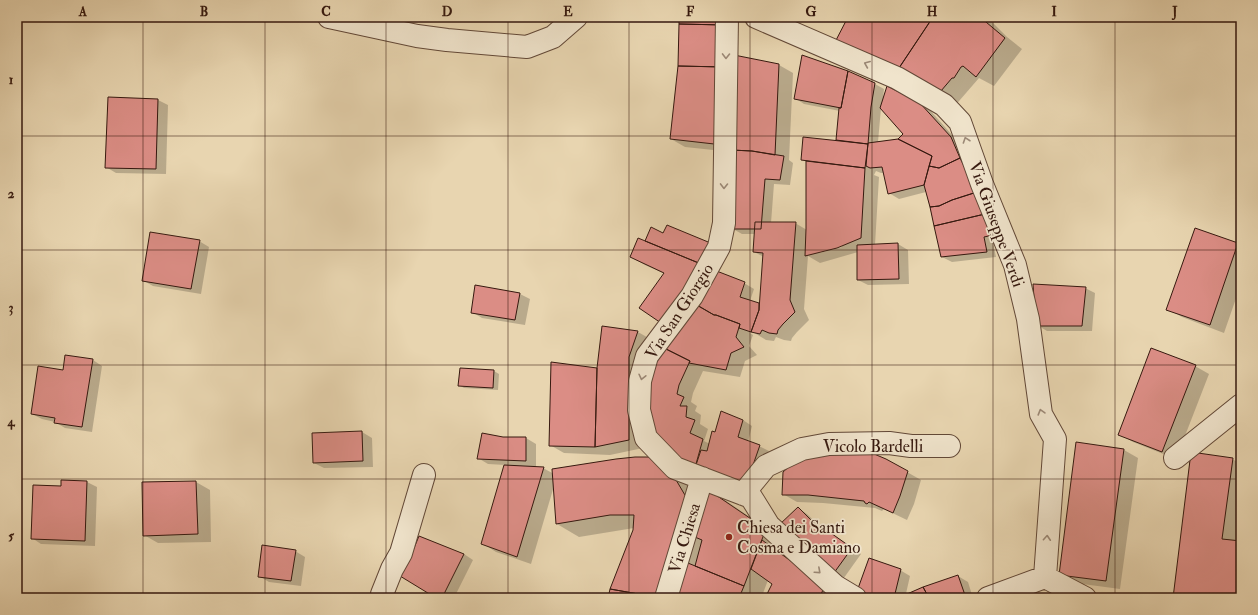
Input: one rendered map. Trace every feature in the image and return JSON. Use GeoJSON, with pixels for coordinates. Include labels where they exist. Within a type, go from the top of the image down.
{"type":"FeatureCollection","features":[{"type":"Feature","properties":{"kind":"street"},"geometry":{"type":"LineString","coordinates":[[329,17],[417,36],[527,47],[553,37],[576,17]]}},
{"type":"Feature","properties":{"kind":"street","name":"Via San Giorgio"},"geometry":{"type":"LineString","coordinates":[[727,17],[724,223],[719,247],[692,296],[647,356],[640,381],[639,410],[646,438],[674,468],[743,494]]}},
{"type":"Feature","properties":{"kind":"street","name":"Via Giuseppe Verdi"},"geometry":{"type":"LineString","coordinates":[[756,17],[897,78],[944,105],[960,122],[982,184],[1015,265],[1028,319],[1040,414],[1055,439],[1044,577]]}},
{"type":"Feature","properties":{"kind":"street"},"geometry":{"type":"LineString","coordinates":[[1175,458],[1241,405]]}},
{"type":"Feature","properties":{"kind":"street","name":"Vicolo Bardelli"},"geometry":{"type":"LineString","coordinates":[[743,494],[766,466],[802,450],[829,444],[863,443],[889,443],[911,446],[949,446]]}},
{"type":"Feature","properties":{"kind":"street"},"geometry":{"type":"LineString","coordinates":[[382,598],[382,594],[392,569],[401,553],[424,476]]}},
{"type":"Feature","properties":{"kind":"street","name":"Via Chiesa"},"geometry":{"type":"LineString","coordinates":[[666,598],[702,478]]}},
{"type":"Feature","properties":{"kind":"street"},"geometry":{"type":"LineString","coordinates":[[743,494],[751,497],[769,526],[835,586],[854,598]]}},
{"type":"Feature","properties":{"kind":"street"},"geometry":{"type":"LineString","coordinates":[[988,598],[1044,577],[1084,598]]}},
{"type":"Feature","properties":{"kind":"building"},"geometry":{"type":"Polygon","coordinates":[[[679,17],[724,17],[725,25],[679,24],[679,17]]]}},
{"type":"Feature","properties":{"kind":"building"},"geometry":{"type":"Polygon","coordinates":[[[848,17],[933,17],[891,80],[833,46],[848,17]]]}},
{"type":"Feature","properties":{"kind":"building"},"geometry":{"type":"Polygon","coordinates":[[[933,17],[980,17],[1005,38],[976,77],[963,66],[961,67],[954,78],[952,78],[935,98],[891,80],[933,17]]]}},
{"type":"Feature","properties":{"kind":"building"},"geometry":{"type":"Polygon","coordinates":[[[679,24],[725,25],[724,67],[678,66],[679,24]]]}},
{"type":"Feature","properties":{"kind":"building"},"geometry":{"type":"Polygon","coordinates":[[[734,55],[779,64],[775,155],[752,151],[731,150],[734,55]]]}},
{"type":"Feature","properties":{"kind":"building"},"geometry":{"type":"Polygon","coordinates":[[[802,55],[848,71],[841,108],[794,99],[802,55]]]}},
{"type":"Feature","properties":{"kind":"building"},"geometry":{"type":"Polygon","coordinates":[[[678,66],[724,67],[723,145],[670,139],[678,66]]]}},
{"type":"Feature","properties":{"kind":"building"},"geometry":{"type":"Polygon","coordinates":[[[848,71],[875,83],[871,107],[868,144],[836,140],[839,108],[841,108],[848,71]]]}},
{"type":"Feature","properties":{"kind":"building"},"geometry":{"type":"Polygon","coordinates":[[[887,86],[919,102],[951,137],[960,158],[939,168],[929,166],[932,156],[898,139],[903,134],[880,108],[887,86]]]}},
{"type":"Feature","properties":{"kind":"building"},"geometry":{"type":"Polygon","coordinates":[[[108,97],[158,99],[156,169],[105,168],[108,97]]]}},
{"type":"Feature","properties":{"kind":"building"},"geometry":{"type":"Polygon","coordinates":[[[803,137],[868,144],[865,168],[801,160],[803,137]]]}},
{"type":"Feature","properties":{"kind":"building"},"geometry":{"type":"Polygon","coordinates":[[[898,139],[932,156],[924,185],[888,194],[882,167],[870,168],[866,166],[868,143],[898,139]]]}},
{"type":"Feature","properties":{"kind":"building"},"geometry":{"type":"Polygon","coordinates":[[[731,150],[752,151],[784,156],[780,180],[765,179],[761,229],[732,229],[731,150]]]}},
{"type":"Feature","properties":{"kind":"building"},"geometry":{"type":"Polygon","coordinates":[[[960,158],[977,192],[939,206],[930,207],[924,185],[929,166],[939,168],[960,158]]]}},
{"type":"Feature","properties":{"kind":"building"},"geometry":{"type":"Polygon","coordinates":[[[806,161],[865,168],[861,238],[837,248],[805,256],[806,229],[806,161]]]}},
{"type":"Feature","properties":{"kind":"building"},"geometry":{"type":"Polygon","coordinates":[[[977,192],[985,214],[934,226],[930,207],[939,206],[977,192]]]}},
{"type":"Feature","properties":{"kind":"building"},"geometry":{"type":"Polygon","coordinates":[[[985,214],[993,235],[984,237],[987,252],[941,257],[934,226],[985,214]]]}},
{"type":"Feature","properties":{"kind":"building"},"geometry":{"type":"Polygon","coordinates":[[[755,222],[796,222],[790,300],[795,312],[778,330],[777,334],[762,330],[760,334],[751,332],[759,310],[763,253],[753,252],[755,222]]]}},
{"type":"Feature","properties":{"kind":"building"},"geometry":{"type":"Polygon","coordinates":[[[667,225],[713,244],[706,266],[645,241],[651,227],[663,233],[667,225]]]}},
{"type":"Feature","properties":{"kind":"building"},"geometry":{"type":"Polygon","coordinates":[[[1195,228],[1238,243],[1210,325],[1166,310],[1195,228]]]}},
{"type":"Feature","properties":{"kind":"building"},"geometry":{"type":"Polygon","coordinates":[[[150,232],[200,240],[191,289],[142,281],[150,232]]]}},
{"type":"Feature","properties":{"kind":"building"},"geometry":{"type":"Polygon","coordinates":[[[638,238],[706,266],[664,325],[639,308],[664,273],[630,257],[638,238]]]}},
{"type":"Feature","properties":{"kind":"building"},"geometry":{"type":"Polygon","coordinates":[[[898,243],[899,279],[857,280],[857,245],[898,243]]]}},
{"type":"Feature","properties":{"kind":"building"},"geometry":{"type":"Polygon","coordinates":[[[714,270],[745,282],[740,297],[759,303],[759,310],[751,332],[739,328],[740,324],[714,315],[697,305],[714,270]]]}},
{"type":"Feature","properties":{"kind":"building"},"geometry":{"type":"Polygon","coordinates":[[[1033,284],[1086,287],[1082,326],[1036,326],[1033,284]]]}},
{"type":"Feature","properties":{"kind":"building"},"geometry":{"type":"Polygon","coordinates":[[[475,285],[520,293],[515,320],[471,313],[475,285]]]}},
{"type":"Feature","properties":{"kind":"building"},"geometry":{"type":"Polygon","coordinates":[[[693,303],[714,315],[740,324],[736,337],[744,347],[731,353],[726,370],[689,363],[690,361],[664,348],[693,303]]]}},
{"type":"Feature","properties":{"kind":"building"},"geometry":{"type":"Polygon","coordinates":[[[602,326],[638,331],[629,357],[629,440],[595,447],[597,368],[602,326]]]}},
{"type":"Feature","properties":{"kind":"building"},"geometry":{"type":"Polygon","coordinates":[[[664,348],[690,361],[679,385],[677,394],[684,397],[680,406],[687,406],[686,417],[695,420],[690,433],[703,439],[694,471],[649,430],[650,371],[664,348]]]}},
{"type":"Feature","properties":{"kind":"building"},"geometry":{"type":"Polygon","coordinates":[[[1151,348],[1196,365],[1162,452],[1118,435],[1151,348]]]}},
{"type":"Feature","properties":{"kind":"building"},"geometry":{"type":"Polygon","coordinates":[[[65,355],[93,359],[82,427],[54,423],[55,418],[31,414],[38,366],[63,370],[65,355]]]}},
{"type":"Feature","properties":{"kind":"building"},"geometry":{"type":"Polygon","coordinates":[[[551,362],[597,368],[595,447],[549,446],[551,362]]]}},
{"type":"Feature","properties":{"kind":"building"},"geometry":{"type":"Polygon","coordinates":[[[460,368],[494,370],[493,388],[458,386],[460,368]]]}},
{"type":"Feature","properties":{"kind":"building"},"geometry":{"type":"Polygon","coordinates":[[[721,411],[743,420],[738,437],[760,445],[745,488],[694,471],[701,450],[707,451],[712,431],[715,432],[721,411]]]}},
{"type":"Feature","properties":{"kind":"building"},"geometry":{"type":"Polygon","coordinates":[[[362,431],[363,461],[313,463],[312,433],[362,431]]]}},
{"type":"Feature","properties":{"kind":"building"},"geometry":{"type":"Polygon","coordinates":[[[482,433],[503,437],[526,437],[526,461],[477,459],[482,433]]]}},
{"type":"Feature","properties":{"kind":"building"},"geometry":{"type":"Polygon","coordinates":[[[1076,442],[1124,449],[1106,581],[1059,575],[1076,442]]]}},
{"type":"Feature","properties":{"kind":"building"},"geometry":{"type":"Polygon","coordinates":[[[867,451],[908,471],[893,513],[869,502],[867,504],[864,501],[808,495],[782,495],[783,472],[800,457],[867,451]]]}},
{"type":"Feature","properties":{"kind":"building"},"geometry":{"type":"Polygon","coordinates":[[[1191,452],[1233,458],[1222,539],[1241,541],[1241,572],[1238,598],[1173,598],[1191,452]]]}},
{"type":"Feature","properties":{"kind":"building"},"geometry":{"type":"Polygon","coordinates":[[[635,457],[653,457],[672,473],[689,502],[661,598],[610,589],[633,530],[634,515],[610,515],[556,524],[552,469],[635,457]]]}},
{"type":"Feature","properties":{"kind":"building"},"geometry":{"type":"Polygon","coordinates":[[[504,465],[544,467],[517,557],[481,544],[504,465]]]}},
{"type":"Feature","properties":{"kind":"building"},"geometry":{"type":"Polygon","coordinates":[[[61,480],[87,481],[85,541],[31,539],[33,485],[61,486],[61,480]]]}},
{"type":"Feature","properties":{"kind":"building"},"geometry":{"type":"Polygon","coordinates":[[[196,481],[198,534],[143,536],[142,482],[196,481]]]}},
{"type":"Feature","properties":{"kind":"building","name":"Chiesa dei Santi Cosma e Damiano"},"geometry":{"type":"Polygon","coordinates":[[[707,489],[766,529],[744,586],[695,566],[702,540],[690,535],[707,489]]]}},
{"type":"Feature","properties":{"kind":"building"},"geometry":{"type":"Polygon","coordinates":[[[798,507],[825,534],[828,531],[852,548],[831,577],[779,525],[798,507]]]}},
{"type":"Feature","properties":{"kind":"building"},"geometry":{"type":"Polygon","coordinates":[[[419,536],[464,554],[442,598],[436,598],[400,576],[419,536]]]}},
{"type":"Feature","properties":{"kind":"building"},"geometry":{"type":"Polygon","coordinates":[[[762,540],[825,586],[819,598],[765,598],[772,584],[751,569],[762,540]]]}},
{"type":"Feature","properties":{"kind":"building"},"geometry":{"type":"Polygon","coordinates":[[[262,545],[296,550],[291,581],[258,577],[262,545]]]}},
{"type":"Feature","properties":{"kind":"building"},"geometry":{"type":"Polygon","coordinates":[[[869,558],[901,569],[894,598],[862,598],[856,594],[869,558]]]}},
{"type":"Feature","properties":{"kind":"building"},"geometry":{"type":"Polygon","coordinates":[[[683,561],[744,586],[739,598],[681,598],[672,594],[683,561]]]}},
{"type":"Feature","properties":{"kind":"building"},"geometry":{"type":"Polygon","coordinates":[[[958,575],[966,598],[929,598],[923,587],[958,575]]]}},
{"type":"Feature","properties":{"kind":"building"},"geometry":{"type":"Polygon","coordinates":[[[923,587],[929,598],[909,598],[907,594],[923,587]]]}},
{"type":"Feature","properties":{"kind":"building"},"geometry":{"type":"Polygon","coordinates":[[[610,589],[661,598],[608,598],[610,589]]]}},
{"type":"Feature","properties":{"kind":"place","name":"Chiesa dei Santi Cosma e Damiano"},"geometry":{"type":"Point","coordinates":[729,537]}}]}
